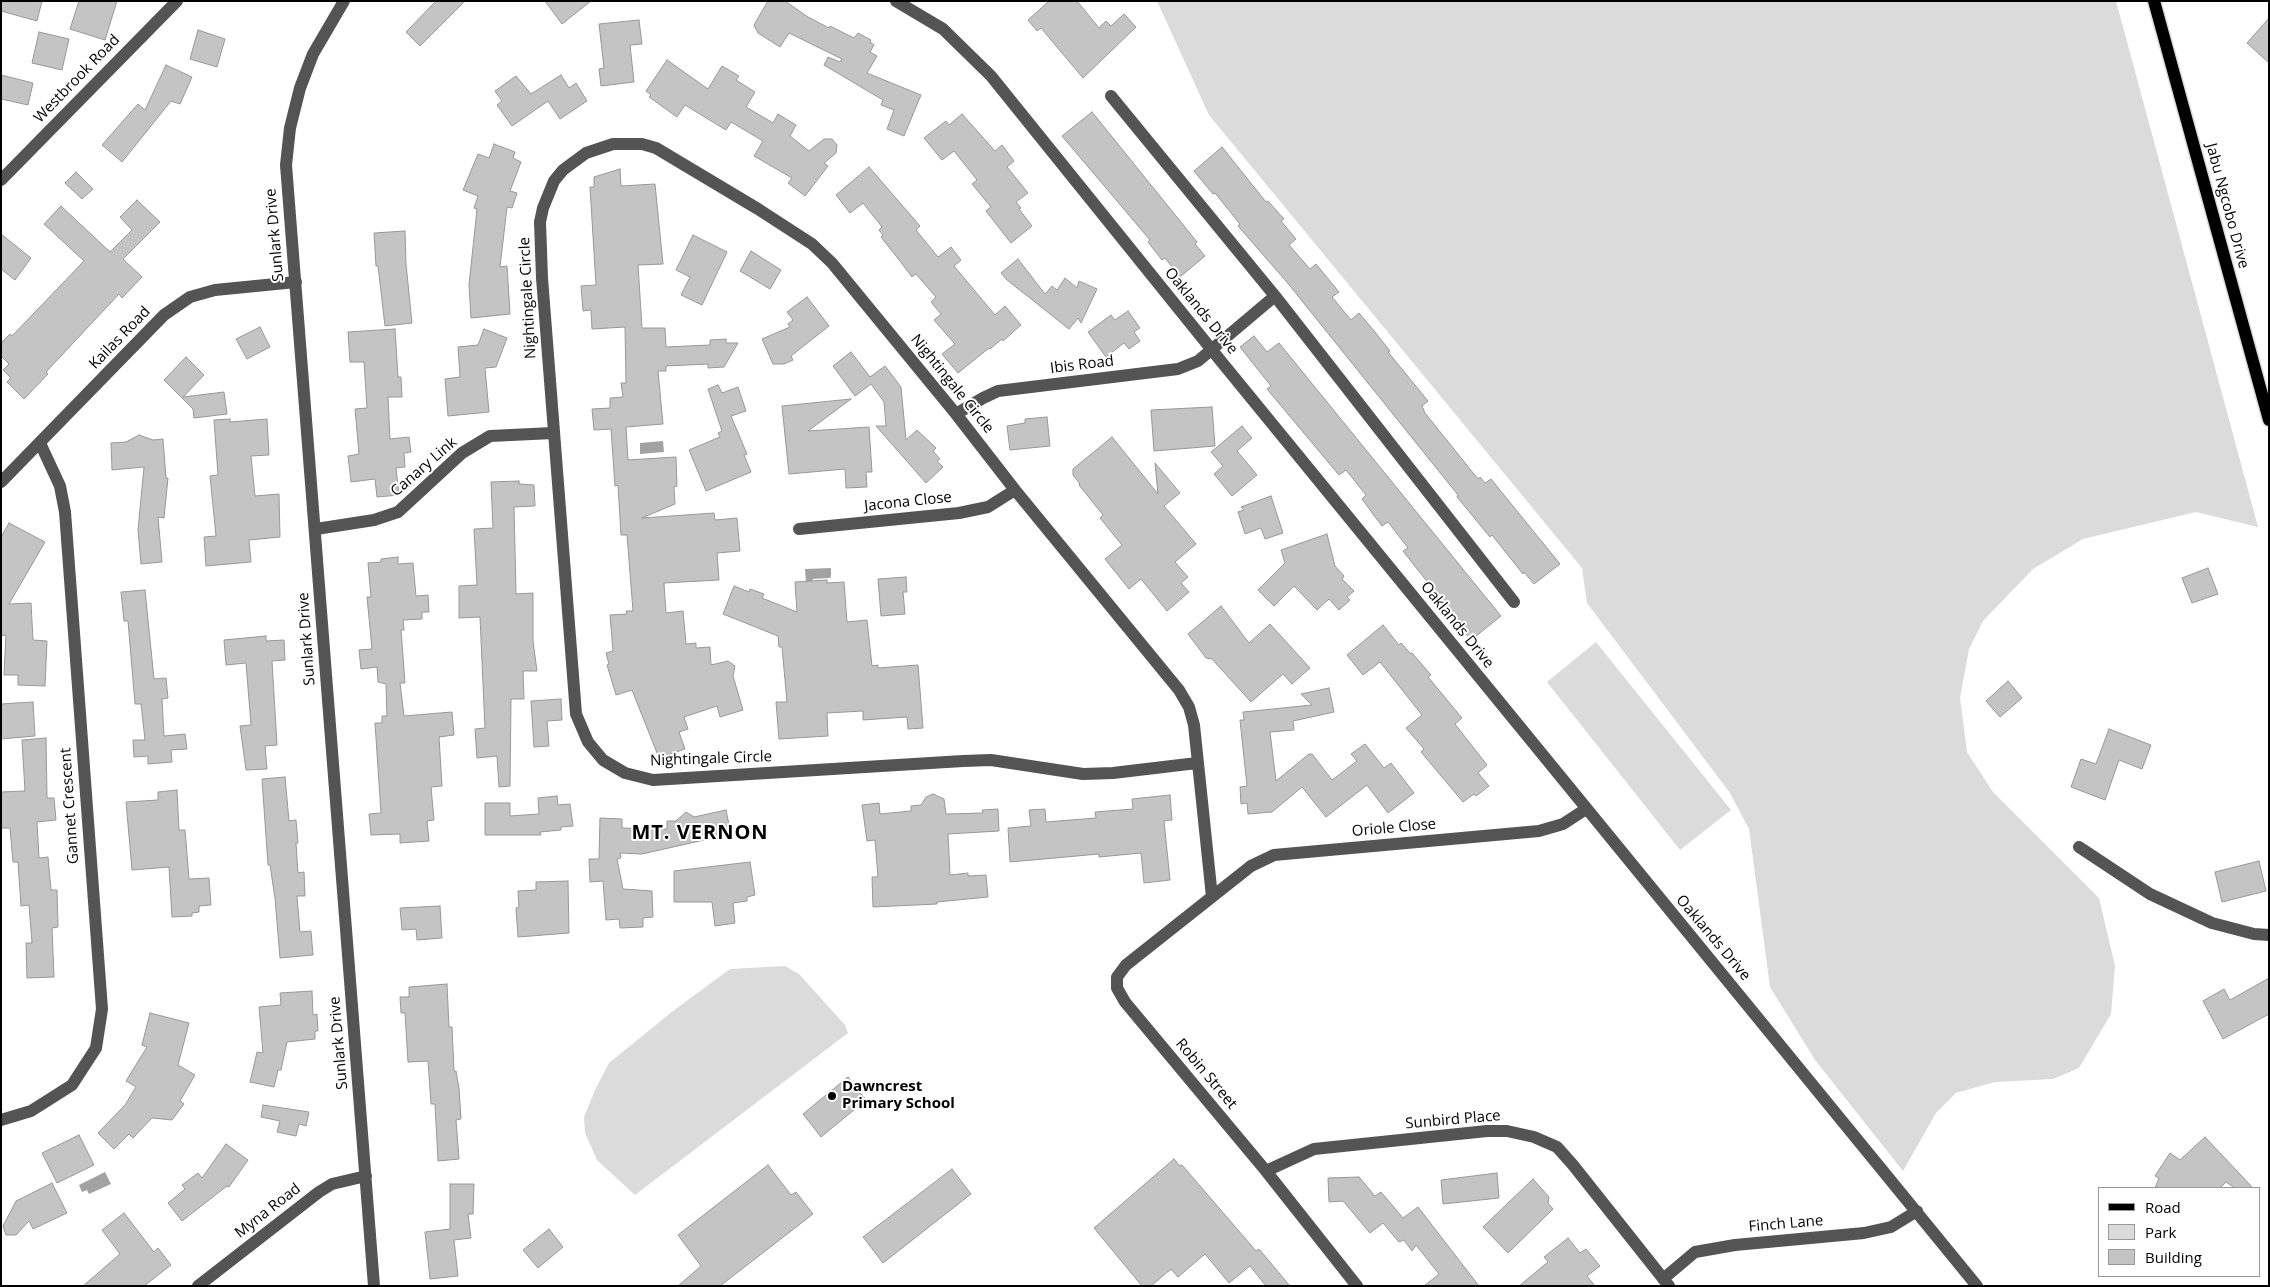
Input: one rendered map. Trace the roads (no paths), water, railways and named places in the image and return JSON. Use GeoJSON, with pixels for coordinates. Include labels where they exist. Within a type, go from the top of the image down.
{"type":"FeatureCollection","features":[{"type":"Feature","properties":{"kind":"main road","name":"Jabu Ngcobo Drive"},"geometry":{"type":"LineString","coordinates":[[2154,1],[2269,420]]}},
{"type":"Feature","properties":{"kind":"street","name":"Westbrook Road"},"geometry":{"type":"LineString","coordinates":[[1,180],[177,1]]}},
{"type":"Feature","properties":{"kind":"street","name":"Sunlark Drive"},"geometry":{"type":"LineString","coordinates":[[344,1],[314,54],[300,88],[290,128],[286,165],[374,1286]]}},
{"type":"Feature","properties":{"kind":"street","name":"Oaklands Drive"},"geometry":{"type":"LineString","coordinates":[[896,1],[943,29],[991,76],[1586,809],[1977,1286]]}},
{"type":"Feature","properties":{"kind":"street"},"geometry":{"type":"LineString","coordinates":[[1111,96],[1275,296],[1514,602]]}},
{"type":"Feature","properties":{"kind":"street","name":"Nightingale Circle"},"geometry":{"type":"LineString","coordinates":[[1197,763],[1113,773],[1083,774],[991,760],[653,780],[625,773],[603,760],[588,742],[576,714],[542,278],[540,222],[543,208],[554,181],[573,160],[599,147],[628,143],[642,144],[669,155],[694,173],[758,209],[812,244],[832,263],[1179,690],[1189,707],[1194,724],[1212,897]]}},
{"type":"Feature","properties":{"kind":"street","name":"Kailas Road"},"geometry":{"type":"LineString","coordinates":[[1,482],[164,315],[190,297],[215,290],[296,282]]}},
{"type":"Feature","properties":{"kind":"street","name":"Ibis Road"},"geometry":{"type":"LineString","coordinates":[[956,414],[998,391],[1178,369],[1198,360],[1275,296]]}},
{"type":"Feature","properties":{"kind":"street","name":"Canary Link"},"geometry":{"type":"LineString","coordinates":[[316,529],[374,520],[398,512],[462,454],[490,436],[553,433]]}},
{"type":"Feature","properties":{"kind":"street","name":"Gannet Crescent"},"geometry":{"type":"LineString","coordinates":[[1,1120],[31,1112],[72,1085],[96,1048],[102,1009],[65,512],[60,486],[40,443]]}},
{"type":"Feature","properties":{"kind":"street","name":"Jacona Close"},"geometry":{"type":"LineString","coordinates":[[799,529],[959,513],[988,507],[1015,490]]}},
{"type":"Feature","properties":{"kind":"street","name":"Oriole Close"},"geometry":{"type":"LineString","coordinates":[[1212,897],[1251,866],[1274,855],[1539,831],[1563,824],[1586,809]]}},
{"type":"Feature","properties":{"kind":"street"},"geometry":{"type":"LineString","coordinates":[[2079,847],[2150,894],[2212,923],[2254,934],[2269,935]]}},
{"type":"Feature","properties":{"kind":"street","name":"Robin Street"},"geometry":{"type":"LineString","coordinates":[[1212,897],[1126,966],[1117,977],[1117,988],[1125,1002],[1266,1171],[1357,1286]]}},
{"type":"Feature","properties":{"kind":"street","name":"Sunbird Place"},"geometry":{"type":"LineString","coordinates":[[1266,1171],[1314,1149],[1487,1131],[1507,1131],[1534,1137],[1557,1147],[1666,1282]]}},
{"type":"Feature","properties":{"kind":"street","name":"Myna Road"},"geometry":{"type":"LineString","coordinates":[[198,1286],[319,1192],[332,1184],[366,1176]]}},
{"type":"Feature","properties":{"kind":"street","name":"Finch Lane"},"geometry":{"type":"LineString","coordinates":[[1666,1282],[1695,1252],[1735,1245],[1864,1233],[1891,1227],[1917,1211]]}},
{"type":"Feature","properties":{"kind":"place","name":"Dawncrest Primary School"},"geometry":{"type":"Point","coordinates":[832,1096]}},
{"type":"Feature","properties":{"kind":"district","name":"MT. VERNON"},"geometry":{"type":"Point","coordinates":[700,833]}}]}
